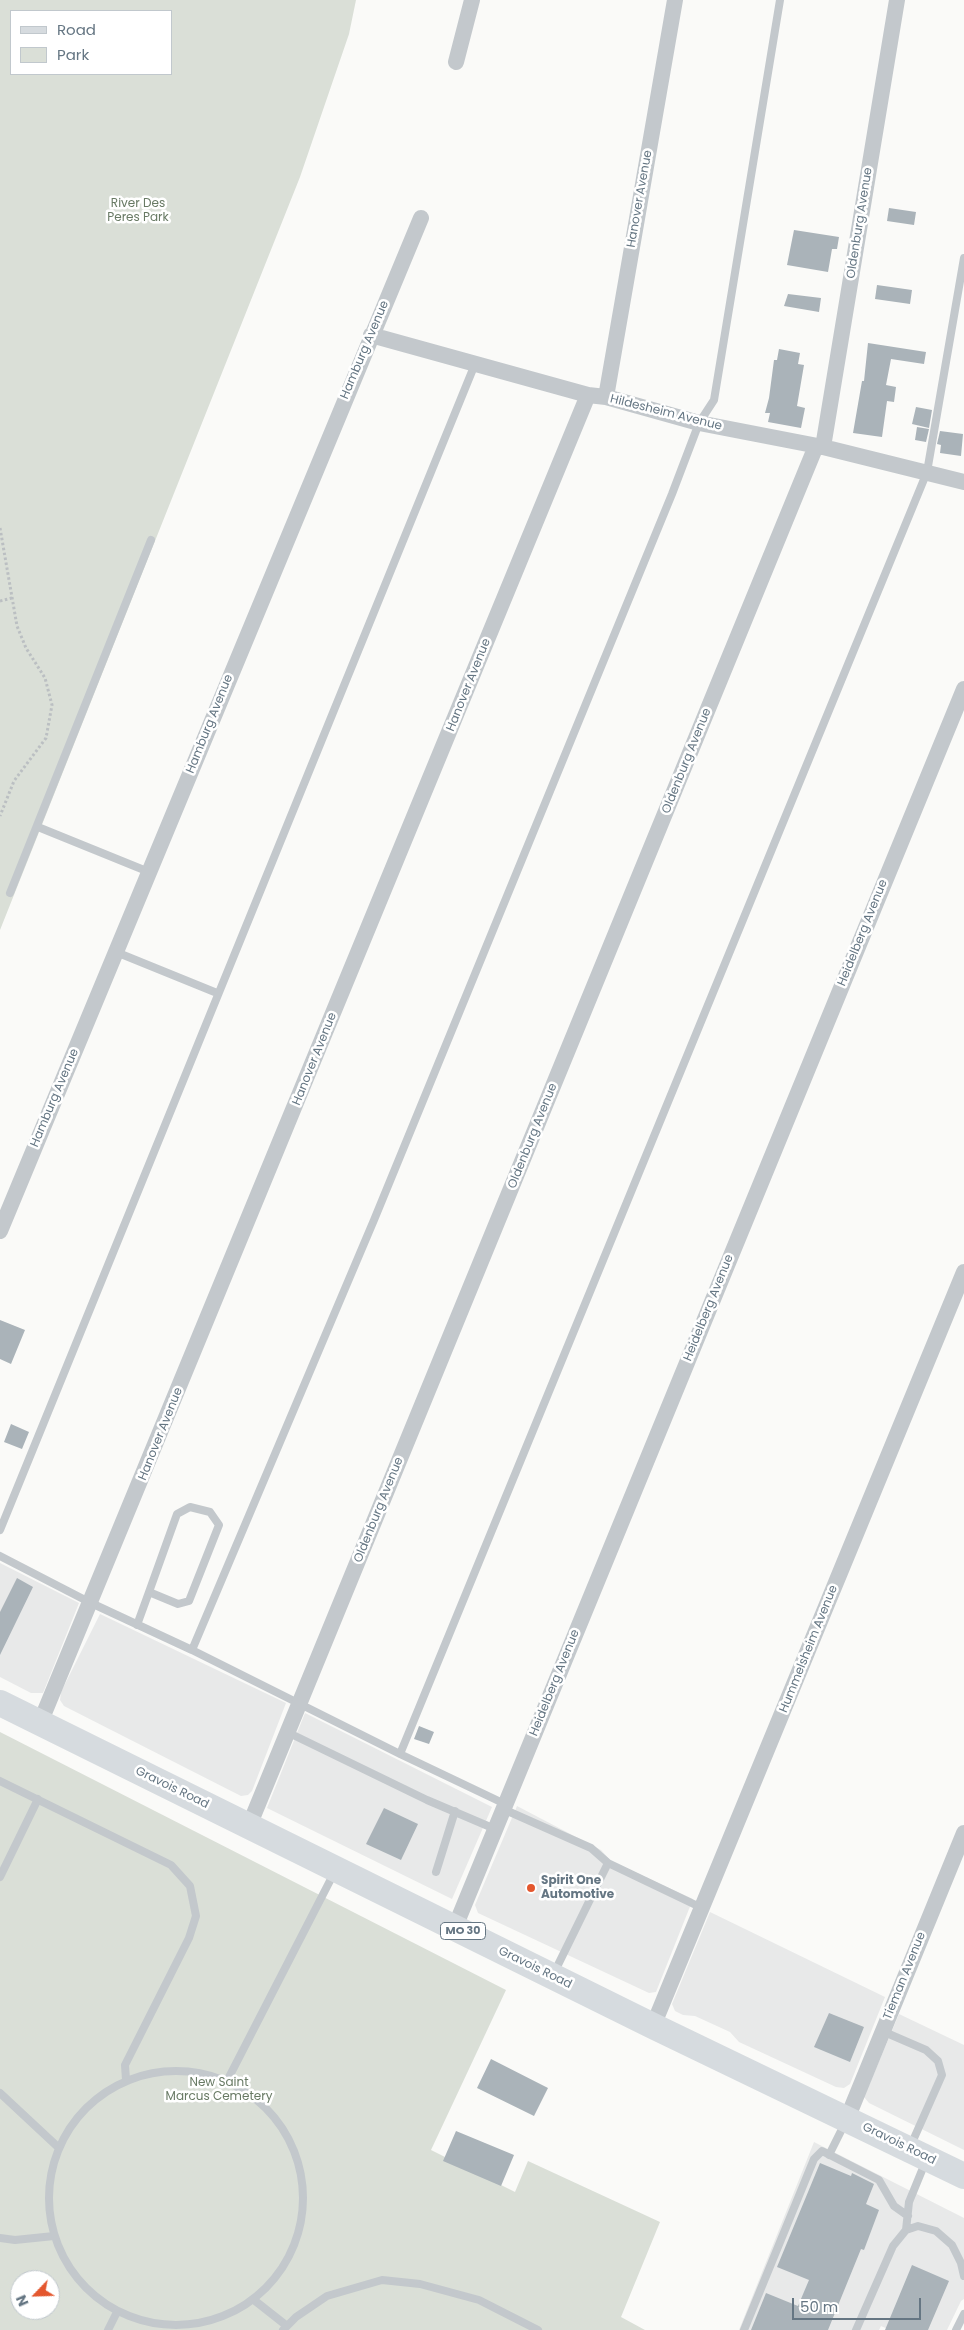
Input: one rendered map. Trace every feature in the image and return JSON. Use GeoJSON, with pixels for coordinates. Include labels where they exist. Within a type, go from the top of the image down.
{"type":"FeatureCollection","features":[{"type":"Feature","properties":{"kind":"main road","name":"Gravois Road"},"geometry":{"type":"LineString","coordinates":[[0,1703],[653,2026],[964,2176]]}},
{"type":"Feature","properties":{"kind":"street"},"geometry":{"type":"LineString","coordinates":[[456,62],[472,0]]}},
{"type":"Feature","properties":{"kind":"street","name":"Hanover Avenue"},"geometry":{"type":"LineString","coordinates":[[606,398],[674,0]]}},
{"type":"Feature","properties":{"kind":"street","name":"Oldenburg Avenue"},"geometry":{"type":"LineString","coordinates":[[248,1826],[820,446],[897,0]]}},
{"type":"Feature","properties":{"kind":"street","name":"Hamburg Avenue"},"geometry":{"type":"LineString","coordinates":[[0,1231],[421,218]]}},
{"type":"Feature","properties":{"kind":"street","name":"Hildesheim Avenue"},"geometry":{"type":"LineString","coordinates":[[371,335],[588,395],[700,423],[820,446],[964,482]]}},
{"type":"Feature","properties":{"kind":"street","name":"Hanover Avenue"},"geometry":{"type":"LineString","coordinates":[[40,1723],[91,1604],[588,395]]}},
{"type":"Feature","properties":{"kind":"street","name":"Heidelberg Avenue"},"geometry":{"type":"LineString","coordinates":[[455,1927],[964,689]]}},
{"type":"Feature","properties":{"kind":"street","name":"Hummelsheim Avenue"},"geometry":{"type":"LineString","coordinates":[[653,2026],[964,1272]]}},
{"type":"Feature","properties":{"kind":"street","name":"Tieman Avenue"},"geometry":{"type":"LineString","coordinates":[[847,2119],[964,1832]]}},
{"type":"Feature","properties":{"kind":"lane"},"geometry":{"type":"LineString","coordinates":[[192,1650],[377,1212],[700,423],[714,400],[780,0]]}},
{"type":"Feature","properties":{"kind":"lane"},"geometry":{"type":"LineString","coordinates":[[400,1754],[927,472],[964,258]]}},
{"type":"Feature","properties":{"kind":"lane"},"geometry":{"type":"LineString","coordinates":[[0,1530],[217,993],[475,364]]}},
{"type":"Feature","properties":{"kind":"lane"},"geometry":{"type":"LineString","coordinates":[[10,893],[152,540]]}},
{"type":"Feature","properties":{"kind":"lane"},"geometry":{"type":"LineString","coordinates":[[38,827],[149,872]]}},
{"type":"Feature","properties":{"kind":"lane"},"geometry":{"type":"LineString","coordinates":[[116,952],[217,993]]}},
{"type":"Feature","properties":{"kind":"lane"},"geometry":{"type":"LineString","coordinates":[[137,1625],[177,1514],[190,1507],[210,1512],[219,1525],[189,1601],[178,1604],[149,1592]]}},
{"type":"Feature","properties":{"kind":"lane"},"geometry":{"type":"LineString","coordinates":[[0,1556],[91,1604],[300,1702],[504,1807],[591,1848],[608,1863],[702,1908]]}},
{"type":"Feature","properties":{"kind":"lane"},"geometry":{"type":"LineString","coordinates":[[288,1732],[427,1800],[495,1829]]}},
{"type":"Feature","properties":{"kind":"lane"},"geometry":{"type":"LineString","coordinates":[[0,1780],[171,1865],[190,1886],[196,1916],[189,1938],[125,2065],[126,2080]]}},
{"type":"Feature","properties":{"kind":"lane"},"geometry":{"type":"LineString","coordinates":[[0,1877],[38,1800]]}},
{"type":"Feature","properties":{"kind":"lane"},"geometry":{"type":"LineString","coordinates":[[436,1872],[455,1811]]}},
{"type":"Feature","properties":{"kind":"lane"},"geometry":{"type":"LineString","coordinates":[[552,1976],[608,1863]]}},
{"type":"Feature","properties":{"kind":"lane"},"geometry":{"type":"LineString","coordinates":[[227,2081],[336,1869]]}},
{"type":"Feature","properties":{"kind":"lane"},"geometry":{"type":"LineString","coordinates":[[856,2330],[893,2246],[906,2230],[918,2153],[942,2075],[938,2061],[926,2050],[882,2031]]}},
{"type":"Feature","properties":{"kind":"lane"},"geometry":{"type":"LineString","coordinates":[[159,2071],[168,2071],[194,2072],[227,2081],[259,2101],[284,2130],[299,2164],[304,2202],[297,2239],[280,2273],[254,2300],[222,2318],[187,2326],[151,2324],[117,2312],[90,2292],[68,2266],[54,2236],[49,2206],[50,2176],[58,2148],[75,2120],[86,2108],[98,2097],[126,2080],[159,2071]]}},
{"type":"Feature","properties":{"kind":"lane"},"geometry":{"type":"LineString","coordinates":[[0,2093],[58,2148]]}},
{"type":"Feature","properties":{"kind":"lane"},"geometry":{"type":"LineString","coordinates":[[829,2155],[847,2119]]}},
{"type":"Feature","properties":{"kind":"lane"},"geometry":{"type":"LineString","coordinates":[[744,2330],[814,2159],[822,2152],[879,2180],[894,2206],[908,2216]]}},
{"type":"Feature","properties":{"kind":"lane"},"geometry":{"type":"LineString","coordinates":[[906,2230],[918,2226],[936,2231],[952,2245],[961,2263],[964,2276]]}},
{"type":"Feature","properties":{"kind":"lane"},"geometry":{"type":"LineString","coordinates":[[0,2238],[15,2240],[54,2236]]}},
{"type":"Feature","properties":{"kind":"lane"},"geometry":{"type":"LineString","coordinates":[[254,2300],[285,2328],[296,2317],[327,2296],[382,2280],[420,2284],[479,2300],[538,2330]]}},
{"type":"Feature","properties":{"kind":"lane"},"geometry":{"type":"LineString","coordinates":[[108,2330],[117,2312]]}},
{"type":"Feature","properties":{"kind":"lane"},"geometry":{"type":"LineString","coordinates":[[956,2330],[964,2314]]}},
{"type":"Feature","properties":{"kind":"path"},"geometry":{"type":"LineString","coordinates":[[0,528],[17,626],[26,648],[45,678],[52,705],[46,738],[14,781],[0,816]]}},
{"type":"Feature","properties":{"kind":"path"},"geometry":{"type":"LineString","coordinates":[[0,600],[12,598]]}},
{"type":"Feature","properties":{"kind":"shaded area"},"geometry":{"type":"Polygon","coordinates":[[[0,1563],[79,1603],[43,1693],[31,1693],[0,1677],[0,1563]]]}},
{"type":"Feature","properties":{"kind":"shaded area"},"geometry":{"type":"Polygon","coordinates":[[[100,1614],[286,1703],[252,1791],[248,1795],[241,1796],[64,1706],[60,1700],[61,1692],[100,1614]]]}},
{"type":"Feature","properties":{"kind":"shaded area"},"geometry":{"type":"Polygon","coordinates":[[[305,1713],[492,1807],[452,1899],[267,1808],[305,1713]]]}},
{"type":"Feature","properties":{"kind":"shaded area"},"geometry":{"type":"Polygon","coordinates":[[[517,1806],[601,1850],[611,1861],[693,1899],[656,1992],[649,1993],[478,1913],[475,1905],[517,1806]]]}},
{"type":"Feature","properties":{"kind":"shaded area"},"geometry":{"type":"Polygon","coordinates":[[[710,1912],[885,1997],[850,2084],[844,2088],[836,2087],[739,2042],[730,2032],[695,2016],[683,2015],[675,2011],[672,2004],[710,1912]]]}},
{"type":"Feature","properties":{"kind":"shaded area"},"geometry":{"type":"Polygon","coordinates":[[[899,2014],[964,2045],[964,2150],[869,2103],[864,2097],[899,2014]]]}},
{"type":"Feature","properties":{"kind":"shaded area"},"geometry":{"type":"Polygon","coordinates":[[[814,2142],[964,2218],[964,2299],[961,2301],[947,2330],[890,2330],[881,2326],[879,2330],[739,2330],[814,2142]]]}},
{"type":"Feature","properties":{"kind":"green space","name":"River Des Peres Park"},"geometry":{"type":"Polygon","coordinates":[[[0,0],[356,0],[349,34],[300,177],[0,930],[0,0]]]}},
{"type":"Feature","properties":{"kind":"green space","name":"New Saint Marcus Cemetery"},"geometry":{"type":"Polygon","coordinates":[[[0,1732],[506,1990],[431,2150],[515,2192],[528,2161],[660,2222],[621,2317],[645,2330],[0,2330],[0,1732]]]}},
{"type":"Feature","properties":{"kind":"building"},"geometry":{"type":"Polygon","coordinates":[[[889,208],[916,212],[914,225],[887,221],[889,208]]]}},
{"type":"Feature","properties":{"kind":"building"},"geometry":{"type":"Polygon","coordinates":[[[794,230],[839,237],[837,249],[832,249],[828,272],[787,265],[794,230]]]}},
{"type":"Feature","properties":{"kind":"building"},"geometry":{"type":"Polygon","coordinates":[[[877,285],[912,290],[910,304],[875,299],[877,285]]]}},
{"type":"Feature","properties":{"kind":"building"},"geometry":{"type":"Polygon","coordinates":[[[788,294],[821,298],[819,312],[784,306],[788,294]]]}},
{"type":"Feature","properties":{"kind":"building"},"geometry":{"type":"Polygon","coordinates":[[[868,343],[926,352],[924,364],[891,359],[886,385],[896,387],[894,402],[887,401],[882,437],[853,433],[862,381],[864,381],[868,343]]]}},
{"type":"Feature","properties":{"kind":"building"},"geometry":{"type":"Polygon","coordinates":[[[779,349],[800,353],[798,364],[804,365],[797,406],[805,408],[801,428],[768,422],[770,413],[765,413],[774,360],[777,360],[779,349]]]}},
{"type":"Feature","properties":{"kind":"building"},"geometry":{"type":"Polygon","coordinates":[[[916,407],[932,410],[929,428],[912,424],[916,407]]]}},
{"type":"Feature","properties":{"kind":"building"},"geometry":{"type":"Polygon","coordinates":[[[917,427],[929,429],[926,442],[915,440],[917,427]]]}},
{"type":"Feature","properties":{"kind":"building"},"geometry":{"type":"Polygon","coordinates":[[[940,431],[963,434],[961,456],[940,453],[941,445],[937,444],[940,431]]]}},
{"type":"Feature","properties":{"kind":"building"},"geometry":{"type":"Polygon","coordinates":[[[0,1320],[25,1330],[11,1364],[0,1359],[0,1320]]]}},
{"type":"Feature","properties":{"kind":"building"},"geometry":{"type":"Polygon","coordinates":[[[11,1424],[29,1432],[22,1449],[4,1442],[11,1424]]]}},
{"type":"Feature","properties":{"kind":"building"},"geometry":{"type":"Polygon","coordinates":[[[17,1578],[33,1587],[0,1655],[0,1612],[17,1578]]]}},
{"type":"Feature","properties":{"kind":"building"},"geometry":{"type":"Polygon","coordinates":[[[419,1726],[434,1732],[429,1744],[414,1739],[419,1726]]]}},
{"type":"Feature","properties":{"kind":"building"},"geometry":{"type":"Polygon","coordinates":[[[384,1808],[418,1824],[401,1860],[366,1844],[384,1808]]]}},
{"type":"Feature","properties":{"kind":"building"},"geometry":{"type":"Polygon","coordinates":[[[829,2013],[864,2027],[850,2062],[814,2047],[829,2013]]]}},
{"type":"Feature","properties":{"kind":"building"},"geometry":{"type":"Polygon","coordinates":[[[491,2059],[548,2088],[534,2116],[477,2088],[491,2059]]]}},
{"type":"Feature","properties":{"kind":"building"},"geometry":{"type":"Polygon","coordinates":[[[456,2131],[514,2155],[501,2186],[443,2161],[456,2131]]]}},
{"type":"Feature","properties":{"kind":"building"},"geometry":{"type":"Polygon","coordinates":[[[820,2163],[851,2176],[852,2173],[874,2184],[866,2204],[879,2210],[864,2250],[861,2249],[828,2330],[751,2330],[766,2293],[798,2306],[809,2280],[777,2267],[820,2163]]]}},
{"type":"Feature","properties":{"kind":"building"},"geometry":{"type":"Polygon","coordinates":[[[912,2265],[949,2281],[928,2330],[885,2330],[912,2265]]]}},
{"type":"Feature","properties":{"kind":"place","name":"Spirit One Automotive"},"geometry":{"type":"Point","coordinates":[531,1888]}}]}
